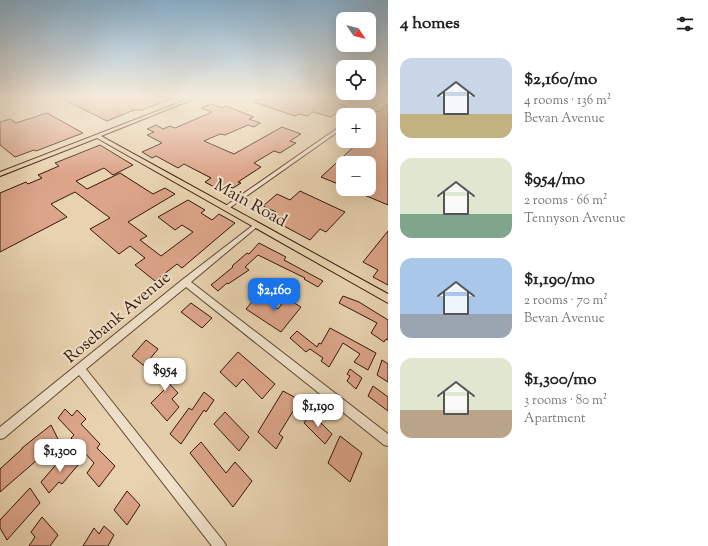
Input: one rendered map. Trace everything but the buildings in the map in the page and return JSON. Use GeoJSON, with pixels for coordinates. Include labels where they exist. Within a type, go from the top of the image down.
{"type":"FeatureCollection","features":[{"type":"Feature","properties":{"kind":"main road"},"geometry":{"type":"LineString","coordinates":[[0,174],[129,123]]}},
{"type":"Feature","properties":{"kind":"main road","name":"Main Road"},"geometry":{"type":"LineString","coordinates":[[97,136],[388,299]]}},
{"type":"Feature","properties":{"kind":"street"},"geometry":{"type":"LineString","coordinates":[[226,208],[336,131]]}},
{"type":"Feature","properties":{"kind":"street","name":"Rosebank Avenue"},"geometry":{"type":"LineString","coordinates":[[0,434],[256,225]]}},
{"type":"Feature","properties":{"kind":"street"},"geometry":{"type":"LineString","coordinates":[[185,282],[388,441]]}},
{"type":"Feature","properties":{"kind":"street"},"geometry":{"type":"LineString","coordinates":[[80,369],[220,546]]}}]}
